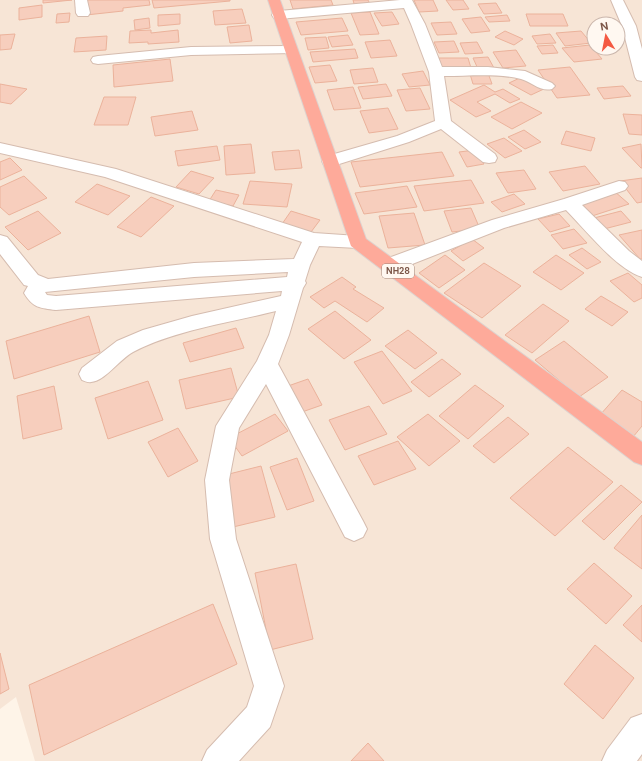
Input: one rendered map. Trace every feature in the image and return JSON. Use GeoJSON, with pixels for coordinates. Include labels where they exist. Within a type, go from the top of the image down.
{"type":"FeatureCollection","features":[{"type":"Feature","properties":{"kind":"highway"},"geometry":{"type":"LineString","coordinates":[[276,8],[358,242]]}},
{"type":"Feature","properties":{"kind":"highway","name":"NH28"},"geometry":{"type":"LineString","coordinates":[[358,242],[642,455]]}},
{"type":"Feature","properties":{"kind":"street"},"geometry":{"type":"LineString","coordinates":[[617,0],[629,26],[642,77]]}},
{"type":"Feature","properties":{"kind":"street"},"geometry":{"type":"LineString","coordinates":[[276,8],[407,2],[418,24],[436,72],[443,123],[489,158]]}},
{"type":"Feature","properties":{"kind":"street"},"geometry":{"type":"LineString","coordinates":[[98,60],[191,51],[290,50]]}},
{"type":"Feature","properties":{"kind":"street"},"geometry":{"type":"LineString","coordinates":[[436,72],[488,71],[525,75],[547,86]]}},
{"type":"Feature","properties":{"kind":"street"},"geometry":{"type":"LineString","coordinates":[[330,162],[403,139],[443,123]]}},
{"type":"Feature","properties":{"kind":"street"},"geometry":{"type":"LineString","coordinates":[[0,148],[110,173],[313,239],[358,242]]}},
{"type":"Feature","properties":{"kind":"street"},"geometry":{"type":"LineString","coordinates":[[390,265],[498,224],[570,203],[619,186]]}},
{"type":"Feature","properties":{"kind":"street"},"geometry":{"type":"LineString","coordinates":[[570,203],[622,256],[642,270]]}},
{"type":"Feature","properties":{"kind":"street"},"geometry":{"type":"LineString","coordinates":[[218,761],[259,716],[269,686],[223,539],[217,480],[228,426],[267,364],[279,335],[295,283],[313,239]]}},
{"type":"Feature","properties":{"kind":"street"},"geometry":{"type":"LineString","coordinates":[[0,241],[31,280],[38,284],[34,293],[41,301],[56,303],[295,283]]}},
{"type":"Feature","properties":{"kind":"street"},"geometry":{"type":"LineString","coordinates":[[90,374],[124,347],[150,336],[192,324],[295,283]]}},
{"type":"Feature","properties":{"kind":"street"},"geometry":{"type":"LineString","coordinates":[[267,364],[354,529]]}},
{"type":"Feature","properties":{"kind":"street"},"geometry":{"type":"LineString","coordinates":[[618,761],[642,729]]}},
{"type":"Feature","properties":{"kind":"shaded area"},"geometry":{"type":"Polygon","coordinates":[[[0,0],[642,0],[642,44],[639,53],[642,64],[642,761],[35,761],[16,697],[0,709],[0,0]]]}},
{"type":"Feature","properties":{"kind":"building"},"geometry":{"type":"Polygon","coordinates":[[[43,0],[72,0],[43,3],[43,0]]]}},
{"type":"Feature","properties":{"kind":"building"},"geometry":{"type":"Polygon","coordinates":[[[86,0],[149,0],[150,5],[123,8],[123,11],[86,15],[86,0]]]}},
{"type":"Feature","properties":{"kind":"building"},"geometry":{"type":"Polygon","coordinates":[[[152,0],[230,0],[230,1],[154,8],[152,0]]]}},
{"type":"Feature","properties":{"kind":"building"},"geometry":{"type":"Polygon","coordinates":[[[290,0],[331,0],[333,5],[293,9],[290,0]]]}},
{"type":"Feature","properties":{"kind":"building"},"geometry":{"type":"Polygon","coordinates":[[[353,0],[368,0],[371,6],[355,7],[353,0]]]}},
{"type":"Feature","properties":{"kind":"building"},"geometry":{"type":"Polygon","coordinates":[[[414,0],[433,0],[438,11],[419,12],[414,0]]]}},
{"type":"Feature","properties":{"kind":"building"},"geometry":{"type":"Polygon","coordinates":[[[446,0],[463,0],[469,9],[453,10],[446,0]]]}},
{"type":"Feature","properties":{"kind":"building"},"geometry":{"type":"Polygon","coordinates":[[[496,3],[502,13],[484,14],[478,4],[496,3]]]}},
{"type":"Feature","properties":{"kind":"building"},"geometry":{"type":"Polygon","coordinates":[[[42,5],[42,17],[19,20],[19,8],[42,5]]]}},
{"type":"Feature","properties":{"kind":"building"},"geometry":{"type":"Polygon","coordinates":[[[242,9],[246,23],[215,25],[213,11],[242,9]]]}},
{"type":"Feature","properties":{"kind":"building"},"geometry":{"type":"Polygon","coordinates":[[[370,12],[379,34],[360,35],[351,13],[370,12]]]}},
{"type":"Feature","properties":{"kind":"building"},"geometry":{"type":"Polygon","coordinates":[[[392,12],[399,24],[382,26],[374,13],[392,12]]]}},
{"type":"Feature","properties":{"kind":"building"},"geometry":{"type":"Polygon","coordinates":[[[70,13],[69,22],[56,23],[57,14],[70,13]]]}},
{"type":"Feature","properties":{"kind":"building"},"geometry":{"type":"Polygon","coordinates":[[[180,14],[180,24],[158,26],[158,15],[180,14]]]}},
{"type":"Feature","properties":{"kind":"building"},"geometry":{"type":"Polygon","coordinates":[[[526,14],[563,14],[568,26],[530,26],[526,14]]]}},
{"type":"Feature","properties":{"kind":"building"},"geometry":{"type":"Polygon","coordinates":[[[507,15],[510,21],[489,22],[485,17],[507,15]]]}},
{"type":"Feature","properties":{"kind":"building"},"geometry":{"type":"Polygon","coordinates":[[[481,17],[490,31],[471,33],[462,19],[481,17]]]}},
{"type":"Feature","properties":{"kind":"building"},"geometry":{"type":"Polygon","coordinates":[[[149,18],[150,28],[135,30],[134,20],[149,18]]]}},
{"type":"Feature","properties":{"kind":"building"},"geometry":{"type":"Polygon","coordinates":[[[342,18],[348,31],[301,35],[296,22],[342,18]]]}},
{"type":"Feature","properties":{"kind":"building"},"geometry":{"type":"Polygon","coordinates":[[[451,22],[457,34],[437,35],[431,23],[451,22]]]}},
{"type":"Feature","properties":{"kind":"building"},"geometry":{"type":"Polygon","coordinates":[[[249,25],[252,41],[230,43],[227,27],[249,25]]]}},
{"type":"Feature","properties":{"kind":"building"},"geometry":{"type":"Polygon","coordinates":[[[151,30],[151,33],[178,30],[179,42],[148,44],[148,42],[129,43],[130,31],[151,30]]]}},
{"type":"Feature","properties":{"kind":"building"},"geometry":{"type":"Polygon","coordinates":[[[505,31],[523,39],[514,45],[495,37],[505,31]]]}},
{"type":"Feature","properties":{"kind":"building"},"geometry":{"type":"Polygon","coordinates":[[[581,31],[586,37],[586,44],[565,46],[556,33],[581,31]]]}},
{"type":"Feature","properties":{"kind":"building"},"geometry":{"type":"Polygon","coordinates":[[[15,34],[11,49],[0,50],[0,35],[15,34]]]}},
{"type":"Feature","properties":{"kind":"building"},"geometry":{"type":"Polygon","coordinates":[[[550,34],[556,43],[537,44],[532,36],[550,34]]]}},
{"type":"Feature","properties":{"kind":"building"},"geometry":{"type":"Polygon","coordinates":[[[348,35],[353,45],[332,47],[328,37],[348,35]]]}},
{"type":"Feature","properties":{"kind":"building"},"geometry":{"type":"Polygon","coordinates":[[[107,36],[106,50],[74,52],[76,38],[107,36]]]}},
{"type":"Feature","properties":{"kind":"building"},"geometry":{"type":"Polygon","coordinates":[[[326,37],[329,48],[308,50],[305,38],[326,37]]]}},
{"type":"Feature","properties":{"kind":"building"},"geometry":{"type":"Polygon","coordinates":[[[390,40],[397,56],[371,58],[365,42],[390,40]]]}},
{"type":"Feature","properties":{"kind":"building"},"geometry":{"type":"Polygon","coordinates":[[[454,41],[459,52],[439,53],[434,42],[454,41]]]}},
{"type":"Feature","properties":{"kind":"building"},"geometry":{"type":"Polygon","coordinates":[[[477,42],[483,53],[465,54],[460,43],[477,42]]]}},
{"type":"Feature","properties":{"kind":"building"},"geometry":{"type":"Polygon","coordinates":[[[553,45],[558,53],[542,54],[537,46],[553,45]]]}},
{"type":"Feature","properties":{"kind":"building"},"geometry":{"type":"Polygon","coordinates":[[[586,45],[586,56],[599,56],[602,59],[574,62],[562,48],[586,45]]]}},
{"type":"Feature","properties":{"kind":"building"},"geometry":{"type":"Polygon","coordinates":[[[355,49],[358,58],[313,62],[310,52],[355,49]]]}},
{"type":"Feature","properties":{"kind":"building"},"geometry":{"type":"Polygon","coordinates":[[[516,50],[526,66],[503,68],[493,52],[516,50]]]}},
{"type":"Feature","properties":{"kind":"building"},"geometry":{"type":"Polygon","coordinates":[[[488,57],[494,68],[478,69],[473,58],[488,57]]]}},
{"type":"Feature","properties":{"kind":"building"},"geometry":{"type":"Polygon","coordinates":[[[439,58],[468,58],[471,68],[441,68],[439,58]]]}},
{"type":"Feature","properties":{"kind":"building"},"geometry":{"type":"Polygon","coordinates":[[[170,59],[173,81],[114,87],[113,65],[170,59]]]}},
{"type":"Feature","properties":{"kind":"building"},"geometry":{"type":"Polygon","coordinates":[[[330,65],[337,81],[315,83],[309,67],[330,65]]]}},
{"type":"Feature","properties":{"kind":"building"},"geometry":{"type":"Polygon","coordinates":[[[570,67],[590,95],[557,98],[538,70],[570,67]]]}},
{"type":"Feature","properties":{"kind":"building"},"geometry":{"type":"Polygon","coordinates":[[[373,68],[378,82],[354,84],[350,70],[373,68]]]}},
{"type":"Feature","properties":{"kind":"building"},"geometry":{"type":"Polygon","coordinates":[[[423,71],[430,85],[409,87],[402,74],[423,71]]]}},
{"type":"Feature","properties":{"kind":"building"},"geometry":{"type":"Polygon","coordinates":[[[488,73],[492,84],[473,84],[470,74],[488,73]]]}},
{"type":"Feature","properties":{"kind":"building"},"geometry":{"type":"Polygon","coordinates":[[[524,76],[546,88],[531,95],[509,83],[524,76]]]}},
{"type":"Feature","properties":{"kind":"building"},"geometry":{"type":"Polygon","coordinates":[[[0,84],[27,89],[11,104],[0,102],[0,84]]]}},
{"type":"Feature","properties":{"kind":"building"},"geometry":{"type":"Polygon","coordinates":[[[386,84],[392,96],[363,99],[358,87],[386,84]]]}},
{"type":"Feature","properties":{"kind":"building"},"geometry":{"type":"Polygon","coordinates":[[[484,85],[495,92],[503,89],[520,99],[510,103],[495,94],[477,102],[491,111],[476,117],[450,100],[484,85]]]}},
{"type":"Feature","properties":{"kind":"building"},"geometry":{"type":"Polygon","coordinates":[[[623,86],[631,96],[604,99],[597,88],[623,86]]]}},
{"type":"Feature","properties":{"kind":"building"},"geometry":{"type":"Polygon","coordinates":[[[353,87],[361,108],[334,110],[327,90],[353,87]]]}},
{"type":"Feature","properties":{"kind":"building"},"geometry":{"type":"Polygon","coordinates":[[[420,88],[430,109],[406,111],[397,90],[420,88]]]}},
{"type":"Feature","properties":{"kind":"building"},"geometry":{"type":"Polygon","coordinates":[[[104,97],[136,97],[128,125],[94,125],[104,97]]]}},
{"type":"Feature","properties":{"kind":"building"},"geometry":{"type":"Polygon","coordinates":[[[521,102],[542,113],[512,129],[491,117],[521,102]]]}},
{"type":"Feature","properties":{"kind":"building"},"geometry":{"type":"Polygon","coordinates":[[[388,108],[398,129],[369,133],[360,111],[388,108]]]}},
{"type":"Feature","properties":{"kind":"building"},"geometry":{"type":"Polygon","coordinates":[[[192,111],[198,130],[155,136],[151,117],[192,111]]]}},
{"type":"Feature","properties":{"kind":"building"},"geometry":{"type":"Polygon","coordinates":[[[623,114],[642,115],[642,135],[629,134],[623,114]]]}},
{"type":"Feature","properties":{"kind":"building"},"geometry":{"type":"Polygon","coordinates":[[[524,130],[541,142],[525,149],[508,137],[524,130]]]}},
{"type":"Feature","properties":{"kind":"building"},"geometry":{"type":"Polygon","coordinates":[[[566,131],[595,138],[591,151],[561,144],[566,131]]]}},
{"type":"Feature","properties":{"kind":"building"},"geometry":{"type":"Polygon","coordinates":[[[504,138],[522,151],[505,158],[487,144],[504,138]]]}},
{"type":"Feature","properties":{"kind":"building"},"geometry":{"type":"Polygon","coordinates":[[[251,144],[255,173],[226,175],[224,146],[251,144]]]}},
{"type":"Feature","properties":{"kind":"building"},"geometry":{"type":"Polygon","coordinates":[[[641,144],[642,168],[622,148],[641,144]]]}},
{"type":"Feature","properties":{"kind":"building"},"geometry":{"type":"Polygon","coordinates":[[[217,146],[220,160],[178,166],[175,151],[217,146]]]}},
{"type":"Feature","properties":{"kind":"building"},"geometry":{"type":"Polygon","coordinates":[[[299,150],[302,168],[275,170],[272,152],[299,150]]]}},
{"type":"Feature","properties":{"kind":"building"},"geometry":{"type":"Polygon","coordinates":[[[475,150],[484,164],[467,167],[459,152],[475,150]]]}},
{"type":"Feature","properties":{"kind":"building"},"geometry":{"type":"Polygon","coordinates":[[[442,152],[454,176],[360,187],[351,162],[442,152]]]}},
{"type":"Feature","properties":{"kind":"building"},"geometry":{"type":"Polygon","coordinates":[[[10,158],[22,170],[0,180],[0,162],[10,158]]]}},
{"type":"Feature","properties":{"kind":"building"},"geometry":{"type":"Polygon","coordinates":[[[585,166],[600,184],[563,191],[549,172],[585,166]]]}},
{"type":"Feature","properties":{"kind":"building"},"geometry":{"type":"Polygon","coordinates":[[[524,170],[536,189],[508,193],[496,173],[524,170]]]}},
{"type":"Feature","properties":{"kind":"building"},"geometry":{"type":"Polygon","coordinates":[[[191,171],[214,178],[199,194],[176,187],[191,171]]]}},
{"type":"Feature","properties":{"kind":"building"},"geometry":{"type":"Polygon","coordinates":[[[24,176],[47,198],[9,215],[0,207],[0,187],[24,176]]]}},
{"type":"Feature","properties":{"kind":"building"},"geometry":{"type":"Polygon","coordinates":[[[642,178],[642,202],[637,203],[620,181],[642,178]]]}},
{"type":"Feature","properties":{"kind":"building"},"geometry":{"type":"Polygon","coordinates":[[[471,180],[484,203],[424,211],[414,186],[471,180]]]}},
{"type":"Feature","properties":{"kind":"building"},"geometry":{"type":"Polygon","coordinates":[[[250,181],[292,184],[287,207],[243,204],[250,181]]]}},
{"type":"Feature","properties":{"kind":"building"},"geometry":{"type":"Polygon","coordinates":[[[97,184],[130,196],[108,215],[75,202],[97,184]]]}},
{"type":"Feature","properties":{"kind":"building"},"geometry":{"type":"Polygon","coordinates":[[[407,186],[417,207],[364,214],[355,193],[407,186]]]}},
{"type":"Feature","properties":{"kind":"building"},"geometry":{"type":"Polygon","coordinates":[[[216,190],[239,195],[233,206],[209,201],[216,190]]]}},
{"type":"Feature","properties":{"kind":"building"},"geometry":{"type":"Polygon","coordinates":[[[614,191],[629,204],[592,216],[578,203],[614,191]]]}},
{"type":"Feature","properties":{"kind":"building"},"geometry":{"type":"Polygon","coordinates":[[[514,194],[525,204],[502,212],[491,202],[514,194]]]}},
{"type":"Feature","properties":{"kind":"building"},"geometry":{"type":"Polygon","coordinates":[[[151,197],[174,206],[141,237],[117,227],[151,197]]]}},
{"type":"Feature","properties":{"kind":"building"},"geometry":{"type":"Polygon","coordinates":[[[471,208],[480,229],[452,232],[444,211],[471,208]]]}},
{"type":"Feature","properties":{"kind":"building"},"geometry":{"type":"Polygon","coordinates":[[[38,211],[61,233],[28,250],[5,227],[38,211]]]}},
{"type":"Feature","properties":{"kind":"building"},"geometry":{"type":"Polygon","coordinates":[[[291,211],[320,220],[311,232],[282,224],[291,211]]]}},
{"type":"Feature","properties":{"kind":"building"},"geometry":{"type":"Polygon","coordinates":[[[621,211],[631,222],[604,229],[594,218],[621,211]]]}},
{"type":"Feature","properties":{"kind":"building"},"geometry":{"type":"Polygon","coordinates":[[[414,213],[425,245],[388,248],[379,216],[414,213]]]}},
{"type":"Feature","properties":{"kind":"building"},"geometry":{"type":"Polygon","coordinates":[[[559,214],[570,226],[550,232],[538,219],[559,214]]]}},
{"type":"Feature","properties":{"kind":"building"},"geometry":{"type":"Polygon","coordinates":[[[574,229],[587,243],[563,249],[551,235],[574,229]]]}},
{"type":"Feature","properties":{"kind":"building"},"geometry":{"type":"Polygon","coordinates":[[[642,230],[642,259],[640,259],[619,235],[642,230]]]}},
{"type":"Feature","properties":{"kind":"building"},"geometry":{"type":"Polygon","coordinates":[[[472,239],[484,248],[463,261],[451,251],[472,239]]]}},
{"type":"Feature","properties":{"kind":"building"},"geometry":{"type":"Polygon","coordinates":[[[582,248],[601,262],[587,269],[569,255],[582,248]]]}},
{"type":"Feature","properties":{"kind":"building"},"geometry":{"type":"Polygon","coordinates":[[[445,255],[465,270],[439,288],[419,273],[445,255]]]}},
{"type":"Feature","properties":{"kind":"building"},"geometry":{"type":"Polygon","coordinates":[[[556,255],[584,273],[561,290],[533,272],[556,255]]]}},
{"type":"Feature","properties":{"kind":"building"},"geometry":{"type":"Polygon","coordinates":[[[484,263],[521,286],[482,318],[444,293],[484,263]]]}},
{"type":"Feature","properties":{"kind":"building"},"geometry":{"type":"Polygon","coordinates":[[[628,273],[642,285],[642,298],[634,302],[610,281],[628,273]]]}},
{"type":"Feature","properties":{"kind":"building"},"geometry":{"type":"Polygon","coordinates":[[[342,277],[356,287],[353,289],[384,308],[367,322],[335,301],[324,308],[310,297],[342,277]]]}},
{"type":"Feature","properties":{"kind":"building"},"geometry":{"type":"Polygon","coordinates":[[[601,296],[628,312],[612,326],[585,309],[601,296]]]}},
{"type":"Feature","properties":{"kind":"building"},"geometry":{"type":"Polygon","coordinates":[[[543,304],[569,321],[532,353],[505,335],[543,304]]]}},
{"type":"Feature","properties":{"kind":"building"},"geometry":{"type":"Polygon","coordinates":[[[335,311],[371,340],[344,359],[308,329],[335,311]]]}},
{"type":"Feature","properties":{"kind":"building"},"geometry":{"type":"Polygon","coordinates":[[[89,316],[100,352],[14,379],[6,341],[89,316]]]}},
{"type":"Feature","properties":{"kind":"building"},"geometry":{"type":"Polygon","coordinates":[[[236,328],[244,348],[190,362],[183,343],[236,328]]]}},
{"type":"Feature","properties":{"kind":"building"},"geometry":{"type":"Polygon","coordinates":[[[408,330],[437,353],[415,369],[385,346],[408,330]]]}},
{"type":"Feature","properties":{"kind":"building"},"geometry":{"type":"Polygon","coordinates":[[[564,341],[608,377],[579,397],[535,360],[564,341]]]}},
{"type":"Feature","properties":{"kind":"building"},"geometry":{"type":"Polygon","coordinates":[[[382,351],[412,391],[383,404],[354,362],[382,351]]]}},
{"type":"Feature","properties":{"kind":"building"},"geometry":{"type":"Polygon","coordinates":[[[442,359],[461,374],[429,397],[411,382],[442,359]]]}},
{"type":"Feature","properties":{"kind":"building"},"geometry":{"type":"Polygon","coordinates":[[[231,368],[239,397],[186,409],[179,380],[231,368]]]}},
{"type":"Feature","properties":{"kind":"building"},"geometry":{"type":"Polygon","coordinates":[[[308,379],[322,405],[302,412],[288,386],[308,379]]]}},
{"type":"Feature","properties":{"kind":"building"},"geometry":{"type":"Polygon","coordinates":[[[148,381],[163,420],[108,439],[95,398],[148,381]]]}},
{"type":"Feature","properties":{"kind":"building"},"geometry":{"type":"Polygon","coordinates":[[[475,385],[504,406],[468,439],[439,416],[475,385]]]}},
{"type":"Feature","properties":{"kind":"building"},"geometry":{"type":"Polygon","coordinates":[[[54,386],[62,429],[23,439],[17,396],[54,386]]]}},
{"type":"Feature","properties":{"kind":"building"},"geometry":{"type":"Polygon","coordinates":[[[622,390],[642,402],[642,426],[633,437],[600,415],[622,390]]]}},
{"type":"Feature","properties":{"kind":"building"},"geometry":{"type":"Polygon","coordinates":[[[369,406],[387,434],[345,450],[329,420],[369,406]]]}},
{"type":"Feature","properties":{"kind":"building"},"geometry":{"type":"Polygon","coordinates":[[[275,414],[288,431],[242,456],[229,438],[275,414]]]}},
{"type":"Feature","properties":{"kind":"building"},"geometry":{"type":"Polygon","coordinates":[[[428,414],[460,441],[429,466],[397,437],[428,414]]]}},
{"type":"Feature","properties":{"kind":"building"},"geometry":{"type":"Polygon","coordinates":[[[508,417],[529,434],[494,463],[473,446],[508,417]]]}},
{"type":"Feature","properties":{"kind":"building"},"geometry":{"type":"Polygon","coordinates":[[[178,428],[198,461],[168,477],[148,442],[178,428]]]}},
{"type":"Feature","properties":{"kind":"building"},"geometry":{"type":"Polygon","coordinates":[[[398,441],[416,469],[374,485],[358,456],[398,441]]]}},
{"type":"Feature","properties":{"kind":"building"},"geometry":{"type":"Polygon","coordinates":[[[568,447],[613,482],[555,536],[510,498],[568,447]]]}},
{"type":"Feature","properties":{"kind":"building"},"geometry":{"type":"Polygon","coordinates":[[[297,458],[314,501],[287,510],[270,467],[297,458]]]}},
{"type":"Feature","properties":{"kind":"building"},"geometry":{"type":"Polygon","coordinates":[[[261,466],[275,517],[233,527],[221,476],[261,466]]]}},
{"type":"Feature","properties":{"kind":"building"},"geometry":{"type":"Polygon","coordinates":[[[621,485],[642,502],[604,540],[582,521],[621,485]]]}},
{"type":"Feature","properties":{"kind":"building"},"geometry":{"type":"Polygon","coordinates":[[[642,515],[642,569],[614,548],[642,515]]]}},
{"type":"Feature","properties":{"kind":"building"},"geometry":{"type":"Polygon","coordinates":[[[594,563],[632,596],[606,624],[567,589],[594,563]]]}},
{"type":"Feature","properties":{"kind":"building"},"geometry":{"type":"Polygon","coordinates":[[[296,564],[313,639],[270,650],[255,573],[296,564]]]}},
{"type":"Feature","properties":{"kind":"building"},"geometry":{"type":"Polygon","coordinates":[[[213,604],[237,664],[44,755],[29,685],[213,604]]]}},
{"type":"Feature","properties":{"kind":"building"},"geometry":{"type":"Polygon","coordinates":[[[642,605],[642,642],[623,625],[642,605]]]}},
{"type":"Feature","properties":{"kind":"building"},"geometry":{"type":"Polygon","coordinates":[[[595,645],[634,678],[603,719],[564,684],[595,645]]]}},
{"type":"Feature","properties":{"kind":"building"},"geometry":{"type":"Polygon","coordinates":[[[0,653],[9,689],[0,694],[0,653]]]}},
{"type":"Feature","properties":{"kind":"building"},"geometry":{"type":"Polygon","coordinates":[[[368,743],[384,761],[351,761],[368,743]]]}}]}
